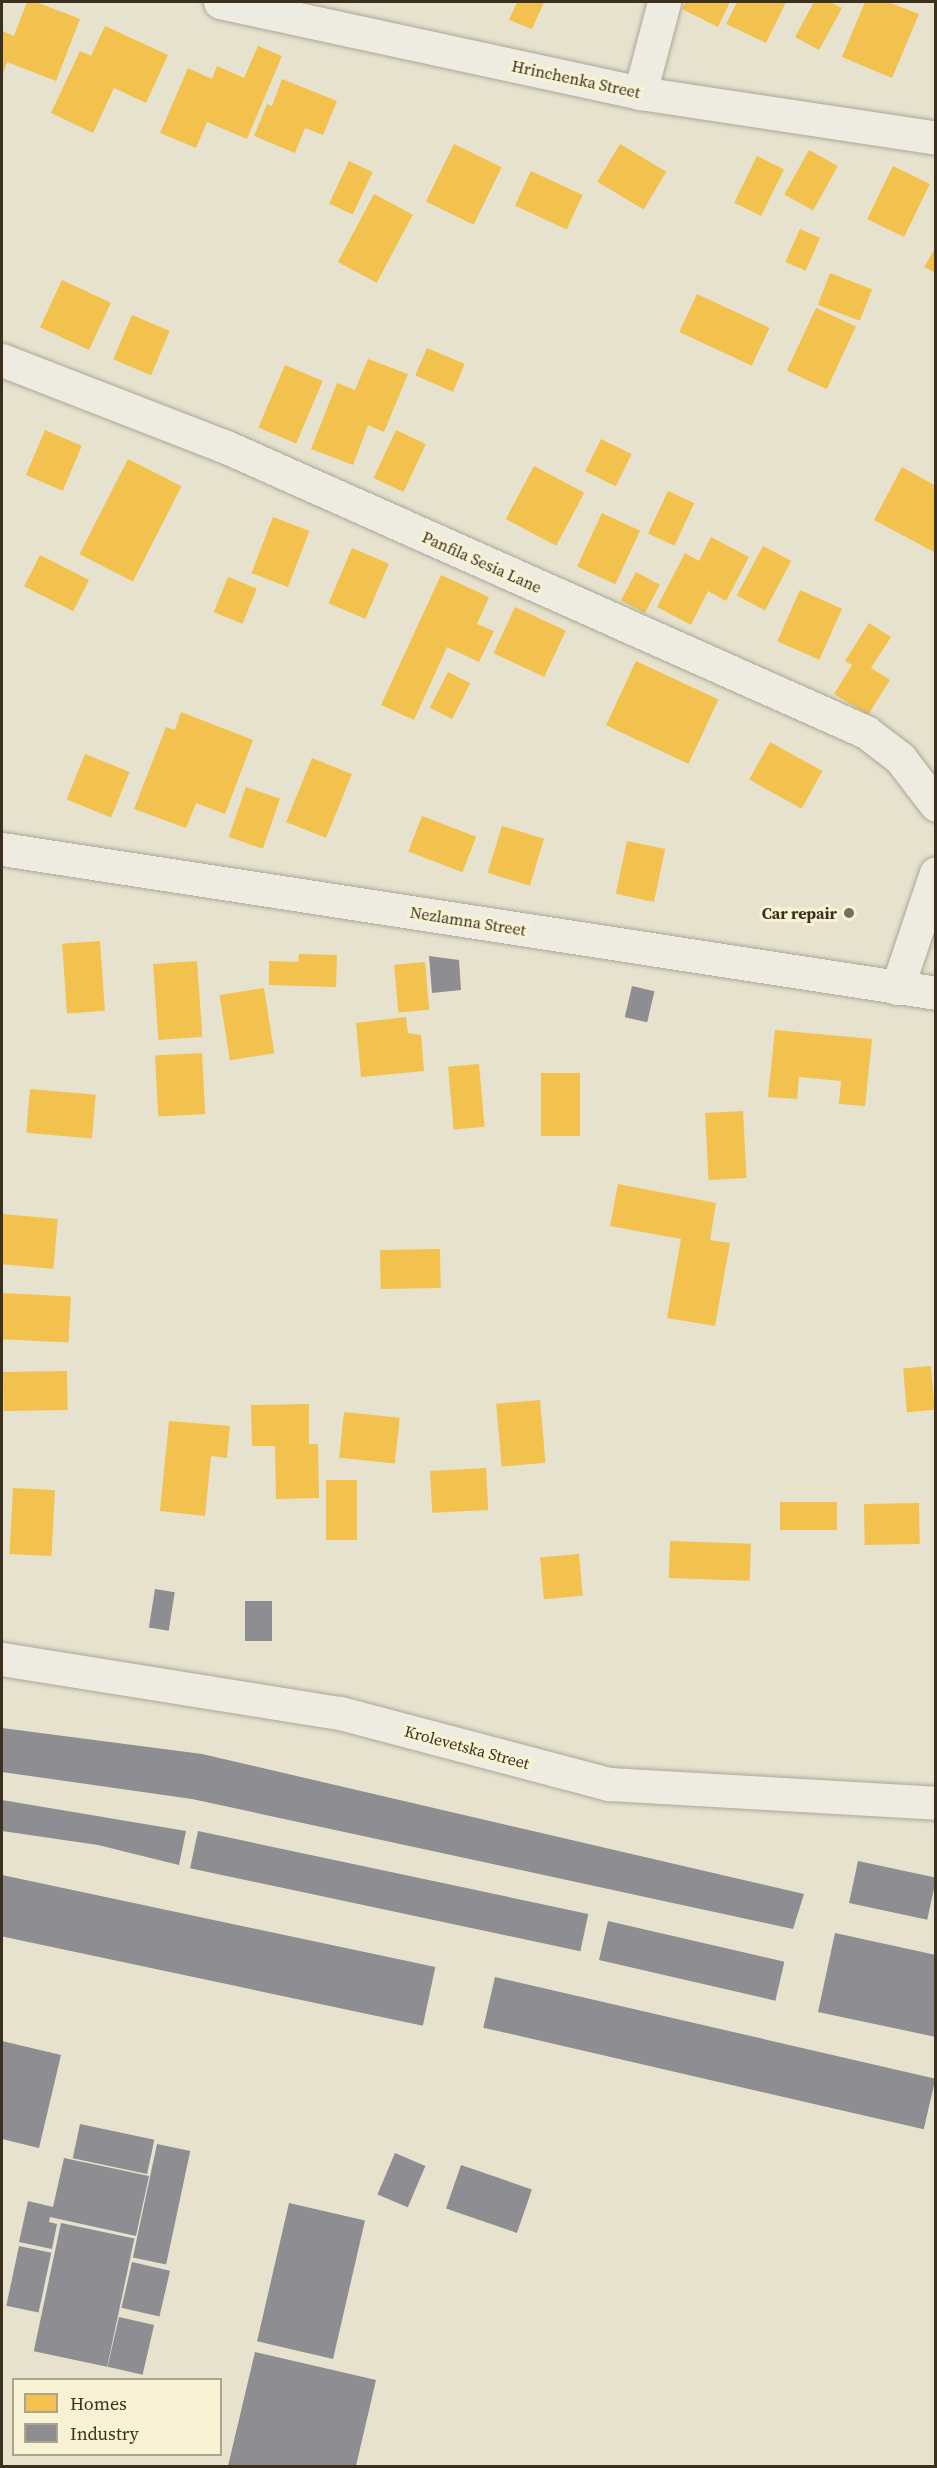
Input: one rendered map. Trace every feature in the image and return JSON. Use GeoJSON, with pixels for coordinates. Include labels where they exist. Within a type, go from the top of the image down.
{"type":"FeatureCollection","features":[{"type":"Feature","properties":{"kind":"street","name":"Hrinchenka Street"},"geometry":{"type":"LineString","coordinates":[[220,2],[640,93],[936,138]]}},
{"type":"Feature","properties":{"kind":"street"},"geometry":{"type":"LineString","coordinates":[[640,93],[664,2]]}},
{"type":"Feature","properties":{"kind":"street","name":"Panfila Sesia Lane"},"geometry":{"type":"LineString","coordinates":[[2,360],[224,446],[866,732],[900,758],[936,805]]}},
{"type":"Feature","properties":{"kind":"street","name":"Nezlamna Street"},"geometry":{"type":"LineString","coordinates":[[2,849],[936,993]]}},
{"type":"Feature","properties":{"kind":"street"},"geometry":{"type":"LineString","coordinates":[[897,988],[936,873]]}},
{"type":"Feature","properties":{"kind":"street","name":"Krolevetska Street"},"geometry":{"type":"LineString","coordinates":[[2,1659],[340,1713],[609,1784],[936,1803]]}},
{"type":"Feature","properties":{"kind":"building: Homes"},"geometry":{"type":"Polygon","coordinates":[[[27,2],[36,2],[80,19],[56,81],[7,62],[2,76],[2,31],[14,36],[27,2]]]}},
{"type":"Feature","properties":{"kind":"building: Homes"},"geometry":{"type":"Polygon","coordinates":[[[517,2],[544,2],[532,29],[509,20],[517,2]]]}},
{"type":"Feature","properties":{"kind":"building: Homes"},"geometry":{"type":"Polygon","coordinates":[[[686,2],[730,2],[718,27],[682,9],[686,2]]]}},
{"type":"Feature","properties":{"kind":"building: Homes"},"geometry":{"type":"Polygon","coordinates":[[[737,2],[786,2],[766,43],[726,24],[737,2]]]}},
{"type":"Feature","properties":{"kind":"building: Homes"},"geometry":{"type":"Polygon","coordinates":[[[814,2],[830,2],[842,8],[819,50],[795,37],[814,2]]]}},
{"type":"Feature","properties":{"kind":"building: Homes"},"geometry":{"type":"Polygon","coordinates":[[[865,2],[888,2],[919,14],[892,78],[842,57],[865,2]]]}},
{"type":"Feature","properties":{"kind":"building: Homes"},"geometry":{"type":"Polygon","coordinates":[[[105,26],[168,55],[146,103],[114,88],[93,133],[51,113],[80,51],[91,56],[105,26]]]}},
{"type":"Feature","properties":{"kind":"building: Homes"},"geometry":{"type":"Polygon","coordinates":[[[258,46],[282,56],[247,139],[207,122],[196,148],[160,133],[188,68],[212,79],[217,66],[244,78],[258,46]]]}},
{"type":"Feature","properties":{"kind":"building: Homes"},"geometry":{"type":"Polygon","coordinates":[[[282,79],[337,101],[323,135],[305,128],[295,153],[254,136],[267,104],[272,106],[282,79]]]}},
{"type":"Feature","properties":{"kind":"building: Homes"},"geometry":{"type":"Polygon","coordinates":[[[454,144],[502,167],[474,225],[426,202],[454,144]]]}},
{"type":"Feature","properties":{"kind":"building: Homes"},"geometry":{"type":"Polygon","coordinates":[[[620,144],[666,172],[644,210],[597,182],[620,144]]]}},
{"type":"Feature","properties":{"kind":"building: Homes"},"geometry":{"type":"Polygon","coordinates":[[[809,150],[838,166],[813,211],[784,195],[809,150]]]}},
{"type":"Feature","properties":{"kind":"building: Homes"},"geometry":{"type":"Polygon","coordinates":[[[757,156],[784,169],[761,216],[734,203],[757,156]]]}},
{"type":"Feature","properties":{"kind":"building: Homes"},"geometry":{"type":"Polygon","coordinates":[[[349,161],[373,172],[353,215],[329,204],[349,161]]]}},
{"type":"Feature","properties":{"kind":"building: Homes"},"geometry":{"type":"Polygon","coordinates":[[[893,166],[930,184],[904,237],[867,219],[893,166]]]}},
{"type":"Feature","properties":{"kind":"building: Homes"},"geometry":{"type":"Polygon","coordinates":[[[531,171],[583,195],[567,230],[515,205],[531,171]]]}},
{"type":"Feature","properties":{"kind":"building: Homes"},"geometry":{"type":"Polygon","coordinates":[[[374,194],[413,215],[377,283],[338,262],[374,194]]]}},
{"type":"Feature","properties":{"kind":"building: Homes"},"geometry":{"type":"Polygon","coordinates":[[[800,229],[820,238],[805,271],[785,262],[800,229]]]}},
{"type":"Feature","properties":{"kind":"building: Homes"},"geometry":{"type":"Polygon","coordinates":[[[936,247],[936,273],[924,267],[936,247]]]}},
{"type":"Feature","properties":{"kind":"building: Homes"},"geometry":{"type":"Polygon","coordinates":[[[830,273],[872,289],[860,321],[818,305],[830,273]]]}},
{"type":"Feature","properties":{"kind":"building: Homes"},"geometry":{"type":"Polygon","coordinates":[[[62,280],[111,303],[89,350],[40,327],[62,280]]]}},
{"type":"Feature","properties":{"kind":"building: Homes"},"geometry":{"type":"Polygon","coordinates":[[[697,294],[770,328],[752,366],[679,332],[697,294]]]}},
{"type":"Feature","properties":{"kind":"building: Homes"},"geometry":{"type":"Polygon","coordinates":[[[816,308],[856,327],[827,389],[787,371],[816,308]]]}},
{"type":"Feature","properties":{"kind":"building: Homes"},"geometry":{"type":"Polygon","coordinates":[[[132,315],[170,331],[151,375],[113,359],[132,315]]]}},
{"type":"Feature","properties":{"kind":"building: Homes"},"geometry":{"type":"Polygon","coordinates":[[[427,348],[465,364],[453,392],[415,376],[427,348]]]}},
{"type":"Feature","properties":{"kind":"building: Homes"},"geometry":{"type":"Polygon","coordinates":[[[368,359],[408,374],[384,432],[368,425],[353,465],[311,449],[337,383],[355,390],[368,359]]]}},
{"type":"Feature","properties":{"kind":"building: Homes"},"geometry":{"type":"Polygon","coordinates":[[[285,365],[323,381],[296,444],[258,428],[285,365]]]}},
{"type":"Feature","properties":{"kind":"building: Homes"},"geometry":{"type":"Polygon","coordinates":[[[45,430],[82,446],[63,491],[26,475],[45,430]]]}},
{"type":"Feature","properties":{"kind":"building: Homes"},"geometry":{"type":"Polygon","coordinates":[[[396,430],[426,444],[404,492],[374,478],[396,430]]]}},
{"type":"Feature","properties":{"kind":"building: Homes"},"geometry":{"type":"Polygon","coordinates":[[[601,439],[632,454],[616,486],[585,471],[601,439]]]}},
{"type":"Feature","properties":{"kind":"building: Homes"},"geometry":{"type":"Polygon","coordinates":[[[128,459],[181,486],[133,582],[79,554],[128,459]]]}},
{"type":"Feature","properties":{"kind":"building: Homes"},"geometry":{"type":"Polygon","coordinates":[[[534,466],[584,493],[556,546],[506,519],[534,466]]]}},
{"type":"Feature","properties":{"kind":"building: Homes"},"geometry":{"type":"Polygon","coordinates":[[[902,467],[936,486],[936,553],[874,520],[902,467]]]}},
{"type":"Feature","properties":{"kind":"building: Homes"},"geometry":{"type":"Polygon","coordinates":[[[668,491],[694,503],[674,546],[648,534],[668,491]]]}},
{"type":"Feature","properties":{"kind":"building: Homes"},"geometry":{"type":"Polygon","coordinates":[[[602,513],[640,531],[615,584],[577,566],[602,513]]]}},
{"type":"Feature","properties":{"kind":"building: Homes"},"geometry":{"type":"Polygon","coordinates":[[[273,517],[309,531],[288,587],[251,573],[273,517]]]}},
{"type":"Feature","properties":{"kind":"building: Homes"},"geometry":{"type":"Polygon","coordinates":[[[711,537],[749,557],[726,601],[708,591],[691,625],[657,607],[685,553],[699,561],[711,537]]]}},
{"type":"Feature","properties":{"kind":"building: Homes"},"geometry":{"type":"Polygon","coordinates":[[[763,546],[791,561],[765,610],[737,595],[763,546]]]}},
{"type":"Feature","properties":{"kind":"building: Homes"},"geometry":{"type":"Polygon","coordinates":[[[352,548],[389,564],[365,619],[329,603],[352,548]]]}},
{"type":"Feature","properties":{"kind":"building: Homes"},"geometry":{"type":"Polygon","coordinates":[[[40,555],[89,580],[73,611],[24,586],[40,555]]]}},
{"type":"Feature","properties":{"kind":"building: Homes"},"geometry":{"type":"Polygon","coordinates":[[[636,572],[660,585],[645,613],[621,600],[636,572]]]}},
{"type":"Feature","properties":{"kind":"building: Homes"},"geometry":{"type":"Polygon","coordinates":[[[441,575],[489,597],[477,624],[494,631],[479,662],[447,647],[414,720],[381,705],[441,575]]]}},
{"type":"Feature","properties":{"kind":"building: Homes"},"geometry":{"type":"Polygon","coordinates":[[[228,577],[257,589],[243,624],[214,612],[228,577]]]}},
{"type":"Feature","properties":{"kind":"building: Homes"},"geometry":{"type":"Polygon","coordinates":[[[800,590],[842,609],[819,660],[777,641],[800,590]]]}},
{"type":"Feature","properties":{"kind":"building: Homes"},"geometry":{"type":"Polygon","coordinates":[[[515,607],[566,631],[544,677],[493,653],[515,607]]]}},
{"type":"Feature","properties":{"kind":"building: Homes"},"geometry":{"type":"Polygon","coordinates":[[[869,623],[891,637],[871,668],[890,680],[868,715],[834,694],[852,665],[845,661],[869,623]]]}},
{"type":"Feature","properties":{"kind":"building: Homes"},"geometry":{"type":"Polygon","coordinates":[[[636,661],[718,699],[688,764],[606,725],[636,661]]]}},
{"type":"Feature","properties":{"kind":"building: Homes"},"geometry":{"type":"Polygon","coordinates":[[[448,672],[470,683],[452,719],[430,708],[448,672]]]}},
{"type":"Feature","properties":{"kind":"building: Homes"},"geometry":{"type":"Polygon","coordinates":[[[181,712],[253,740],[225,814],[196,803],[186,828],[134,809],[166,727],[175,730],[181,712]]]}},
{"type":"Feature","properties":{"kind":"building: Homes"},"geometry":{"type":"Polygon","coordinates":[[[770,742],[822,771],[802,809],[749,780],[770,742]]]}},
{"type":"Feature","properties":{"kind":"building: Homes"},"geometry":{"type":"Polygon","coordinates":[[[85,754],[130,772],[111,817],[67,799],[85,754]]]}},
{"type":"Feature","properties":{"kind":"building: Homes"},"geometry":{"type":"Polygon","coordinates":[[[312,758],[352,774],[326,838],[286,822],[312,758]]]}},
{"type":"Feature","properties":{"kind":"building: Homes"},"geometry":{"type":"Polygon","coordinates":[[[246,787],[280,799],[263,849],[229,837],[246,787]]]}},
{"type":"Feature","properties":{"kind":"building: Homes"},"geometry":{"type":"Polygon","coordinates":[[[422,816],[476,837],[463,872],[408,851],[422,816]]]}},
{"type":"Feature","properties":{"kind":"building: Homes"},"geometry":{"type":"Polygon","coordinates":[[[502,826],[544,839],[530,886],[488,873],[502,826]]]}},
{"type":"Feature","properties":{"kind":"building: Homes"},"geometry":{"type":"Polygon","coordinates":[[[627,841],[665,849],[654,902],[616,894],[627,841]]]}},
{"type":"Feature","properties":{"kind":"building: Homes"},"geometry":{"type":"Polygon","coordinates":[[[100,941],[105,1011],[67,1013],[62,944],[100,941]]]}},
{"type":"Feature","properties":{"kind":"building: Homes"},"geometry":{"type":"Polygon","coordinates":[[[299,954],[337,955],[336,987],[269,985],[269,961],[298,962],[299,954]]]}},
{"type":"Feature","properties":{"kind":"building: Homes"},"geometry":{"type":"Polygon","coordinates":[[[197,961],[202,1037],[158,1040],[153,964],[197,961]]]}},
{"type":"Feature","properties":{"kind":"building: Homes"},"geometry":{"type":"Polygon","coordinates":[[[425,962],[429,1010],[398,1013],[394,965],[425,962]]]}},
{"type":"Feature","properties":{"kind":"building: Homes"},"geometry":{"type":"Polygon","coordinates":[[[264,988],[274,1053],[230,1060],[220,995],[264,988]]]}},
{"type":"Feature","properties":{"kind":"building: Homes"},"geometry":{"type":"Polygon","coordinates":[[[406,1017],[408,1033],[421,1035],[424,1071],[361,1077],[356,1023],[406,1017]]]}},
{"type":"Feature","properties":{"kind":"building: Homes"},"geometry":{"type":"Polygon","coordinates":[[[775,1030],[872,1039],[865,1106],[839,1104],[841,1081],[799,1077],[797,1099],[768,1097],[775,1030]]]}},
{"type":"Feature","properties":{"kind":"building: Homes"},"geometry":{"type":"Polygon","coordinates":[[[202,1053],[205,1114],[158,1116],[155,1055],[202,1053]]]}},
{"type":"Feature","properties":{"kind":"building: Homes"},"geometry":{"type":"Polygon","coordinates":[[[479,1064],[484,1127],[454,1129],[448,1067],[479,1064]]]}},
{"type":"Feature","properties":{"kind":"building: Homes"},"geometry":{"type":"Polygon","coordinates":[[[541,1073],[580,1073],[580,1136],[541,1136],[541,1073]]]}},
{"type":"Feature","properties":{"kind":"building: Homes"},"geometry":{"type":"Polygon","coordinates":[[[30,1089],[96,1095],[92,1139],[26,1133],[30,1089]]]}},
{"type":"Feature","properties":{"kind":"building: Homes"},"geometry":{"type":"Polygon","coordinates":[[[743,1111],[747,1178],[709,1180],[705,1113],[743,1111]]]}},
{"type":"Feature","properties":{"kind":"building: Homes"},"geometry":{"type":"Polygon","coordinates":[[[618,1184],[716,1203],[710,1240],[730,1243],[715,1326],[667,1318],[681,1239],[610,1226],[618,1184]]]}},
{"type":"Feature","properties":{"kind":"building: Homes"},"geometry":{"type":"Polygon","coordinates":[[[2,1214],[58,1219],[53,1269],[2,1264],[2,1214]]]}},
{"type":"Feature","properties":{"kind":"building: Homes"},"geometry":{"type":"Polygon","coordinates":[[[440,1249],[441,1288],[381,1289],[380,1250],[440,1249]]]}},
{"type":"Feature","properties":{"kind":"building: Homes"},"geometry":{"type":"Polygon","coordinates":[[[2,1293],[71,1297],[68,1343],[2,1339],[2,1293]]]}},
{"type":"Feature","properties":{"kind":"building: Homes"},"geometry":{"type":"Polygon","coordinates":[[[931,1366],[935,1410],[907,1412],[903,1368],[931,1366]]]}},
{"type":"Feature","properties":{"kind":"building: Homes"},"geometry":{"type":"Polygon","coordinates":[[[67,1371],[68,1410],[4,1411],[3,1372],[67,1371]]]}},
{"type":"Feature","properties":{"kind":"building: Homes"},"geometry":{"type":"Polygon","coordinates":[[[540,1400],[545,1463],[502,1467],[496,1404],[540,1400]]]}},
{"type":"Feature","properties":{"kind":"building: Homes"},"geometry":{"type":"Polygon","coordinates":[[[309,1404],[309,1444],[318,1444],[319,1498],[276,1499],[275,1446],[252,1446],[251,1405],[309,1404]]]}},
{"type":"Feature","properties":{"kind":"building: Homes"},"geometry":{"type":"Polygon","coordinates":[[[344,1412],[400,1418],[395,1464],[339,1458],[344,1412]]]}},
{"type":"Feature","properties":{"kind":"building: Homes"},"geometry":{"type":"Polygon","coordinates":[[[169,1421],[230,1426],[227,1458],[211,1456],[205,1516],[160,1511],[169,1421]]]}},
{"type":"Feature","properties":{"kind":"building: Homes"},"geometry":{"type":"Polygon","coordinates":[[[486,1468],[488,1510],[432,1513],[430,1471],[486,1468]]]}},
{"type":"Feature","properties":{"kind":"building: Homes"},"geometry":{"type":"Polygon","coordinates":[[[326,1480],[357,1480],[357,1540],[326,1540],[326,1480]]]}},
{"type":"Feature","properties":{"kind":"building: Homes"},"geometry":{"type":"Polygon","coordinates":[[[13,1488],[55,1490],[51,1556],[10,1554],[13,1488]]]}},
{"type":"Feature","properties":{"kind":"building: Homes"},"geometry":{"type":"Polygon","coordinates":[[[780,1502],[837,1502],[837,1530],[780,1530],[780,1502]]]}},
{"type":"Feature","properties":{"kind":"building: Homes"},"geometry":{"type":"Polygon","coordinates":[[[919,1503],[920,1544],[865,1545],[864,1504],[919,1503]]]}},
{"type":"Feature","properties":{"kind":"building: Homes"},"geometry":{"type":"Polygon","coordinates":[[[670,1541],[751,1544],[750,1581],[669,1578],[670,1541]]]}},
{"type":"Feature","properties":{"kind":"building: Homes"},"geometry":{"type":"Polygon","coordinates":[[[579,1554],[583,1596],[544,1599],[540,1557],[579,1554]]]}},
{"type":"Feature","properties":{"kind":"building: Industry"},"geometry":{"type":"Polygon","coordinates":[[[429,956],[459,960],[461,990],[432,993],[429,956]]]}},
{"type":"Feature","properties":{"kind":"building: Industry"},"geometry":{"type":"Polygon","coordinates":[[[632,986],[654,991],[647,1022],[625,1017],[632,986]]]}},
{"type":"Feature","properties":{"kind":"building: Industry"},"geometry":{"type":"Polygon","coordinates":[[[155,1589],[175,1592],[169,1631],[149,1628],[155,1589]]]}},
{"type":"Feature","properties":{"kind":"building: Industry"},"geometry":{"type":"Polygon","coordinates":[[[245,1601],[272,1601],[272,1641],[245,1641],[245,1601]]]}},
{"type":"Feature","properties":{"kind":"building: Industry"},"geometry":{"type":"Polygon","coordinates":[[[2,1728],[202,1754],[804,1894],[793,1929],[192,1799],[2,1772],[2,1728]]]}},
{"type":"Feature","properties":{"kind":"building: Industry"},"geometry":{"type":"Polygon","coordinates":[[[2,1800],[186,1831],[179,1865],[98,1845],[2,1831],[2,1800]]]}},
{"type":"Feature","properties":{"kind":"building: Industry"},"geometry":{"type":"Polygon","coordinates":[[[198,1831],[588,1914],[580,1951],[190,1868],[198,1831]]]}},
{"type":"Feature","properties":{"kind":"building: Industry"},"geometry":{"type":"Polygon","coordinates":[[[858,1861],[936,1878],[927,1920],[849,1903],[858,1861]]]}},
{"type":"Feature","properties":{"kind":"building: Industry"},"geometry":{"type":"Polygon","coordinates":[[[2,1875],[435,1967],[423,2026],[2,1936],[2,1875]]]}},
{"type":"Feature","properties":{"kind":"building: Industry"},"geometry":{"type":"Polygon","coordinates":[[[608,1921],[784,1962],[775,2001],[599,1960],[608,1921]]]}},
{"type":"Feature","properties":{"kind":"building: Industry"},"geometry":{"type":"Polygon","coordinates":[[[835,1933],[936,1955],[936,2037],[818,2012],[835,1933]]]}},
{"type":"Feature","properties":{"kind":"building: Industry"},"geometry":{"type":"Polygon","coordinates":[[[495,1977],[935,2079],[924,2129],[483,2028],[495,1977]]]}},
{"type":"Feature","properties":{"kind":"building: Industry"},"geometry":{"type":"Polygon","coordinates":[[[2,2041],[61,2055],[39,2148],[2,2139],[2,2041]]]}},
{"type":"Feature","properties":{"kind":"building: Industry"},"geometry":{"type":"Polygon","coordinates":[[[80,2124],[154,2140],[147,2174],[73,2158],[80,2124]]]}},
{"type":"Feature","properties":{"kind":"building: Industry"},"geometry":{"type":"Polygon","coordinates":[[[157,2144],[190,2151],[166,2265],[133,2257],[157,2144]]]}},
{"type":"Feature","properties":{"kind":"building: Industry"},"geometry":{"type":"Polygon","coordinates":[[[395,2153],[425,2166],[408,2207],[377,2194],[395,2153]]]}},
{"type":"Feature","properties":{"kind":"building: Industry"},"geometry":{"type":"Polygon","coordinates":[[[64,2158],[149,2176],[136,2236],[50,2217],[49,2222],[57,2224],[52,2249],[19,2242],[28,2201],[53,2207],[64,2158]]]}},
{"type":"Feature","properties":{"kind":"building: Industry"},"geometry":{"type":"Polygon","coordinates":[[[461,2165],[532,2189],[517,2233],[446,2208],[461,2165]]]}},
{"type":"Feature","properties":{"kind":"building: Industry"},"geometry":{"type":"Polygon","coordinates":[[[289,2203],[365,2221],[333,2359],[257,2341],[289,2203]]]}},
{"type":"Feature","properties":{"kind":"building: Industry"},"geometry":{"type":"Polygon","coordinates":[[[61,2223],[134,2239],[107,2367],[34,2351],[61,2223]]]}},
{"type":"Feature","properties":{"kind":"building: Industry"},"geometry":{"type":"Polygon","coordinates":[[[19,2246],[51,2253],[39,2313],[6,2306],[19,2246]]]}},
{"type":"Feature","properties":{"kind":"building: Industry"},"geometry":{"type":"Polygon","coordinates":[[[132,2262],[170,2271],[159,2317],[121,2308],[132,2262]]]}},
{"type":"Feature","properties":{"kind":"building: Industry"},"geometry":{"type":"Polygon","coordinates":[[[119,2317],[154,2325],[143,2375],[108,2367],[119,2317]]]}},
{"type":"Feature","properties":{"kind":"building: Industry"},"geometry":{"type":"Polygon","coordinates":[[[255,2352],[376,2380],[356,2466],[228,2466],[255,2352]]]}},
{"type":"Feature","properties":{"kind":"place","name":"Car repair"},"geometry":{"type":"Point","coordinates":[849,913]}}]}
